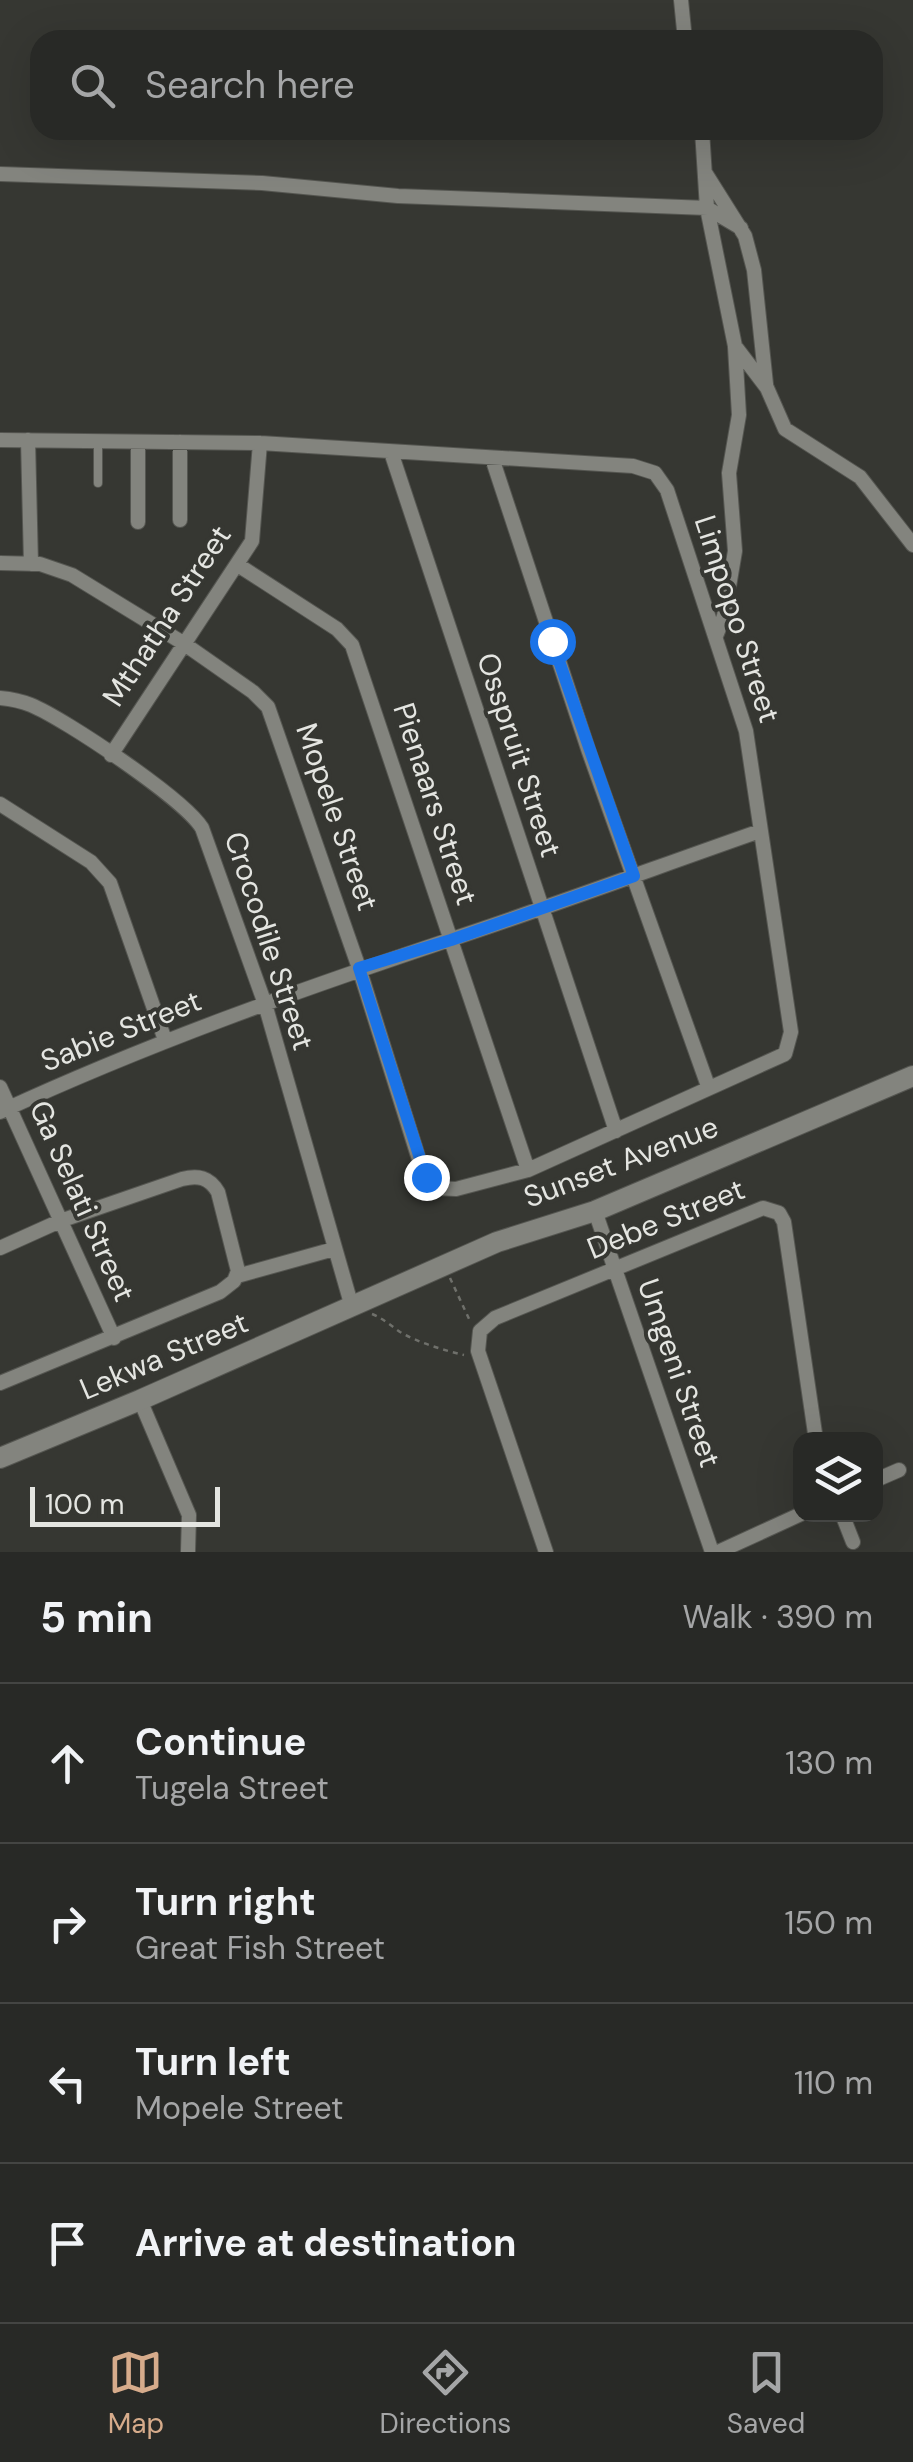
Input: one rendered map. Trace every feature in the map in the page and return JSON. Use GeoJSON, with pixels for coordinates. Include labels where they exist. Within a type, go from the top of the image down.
{"type":"FeatureCollection","features":[{"type":"Feature","properties":{"kind":"street"},"geometry":{"type":"LineString","coordinates":[[681,0],[684,30]]}},
{"type":"Feature","properties":{"kind":"street"},"geometry":{"type":"LineString","coordinates":[[703,140],[707,208],[734,346],[739,415],[728,474],[736,552],[724,616],[716,636]]}},
{"type":"Feature","properties":{"kind":"street"},"geometry":{"type":"LineString","coordinates":[[706,173],[740,228],[754,270],[767,388]]}},
{"type":"Feature","properties":{"kind":"street"},"geometry":{"type":"LineString","coordinates":[[0,174],[707,208],[740,228]]}},
{"type":"Feature","properties":{"kind":"street"},"geometry":{"type":"LineString","coordinates":[[734,346],[767,388],[785,429],[860,477],[913,545]]}},
{"type":"Feature","properties":{"kind":"street","name":"Limpopo Street"},"geometry":{"type":"LineString","coordinates":[[0,440],[260,444],[633,466],[655,473],[667,490],[746,731],[789,1043],[785,1054],[528,1170],[447,1190],[429,1183]]}},
{"type":"Feature","properties":{"kind":"street"},"geometry":{"type":"LineString","coordinates":[[28,440],[32,564]]}},
{"type":"Feature","properties":{"kind":"street"},"geometry":{"type":"LineString","coordinates":[[138,442],[138,522]]}},
{"type":"Feature","properties":{"kind":"street"},"geometry":{"type":"LineString","coordinates":[[180,442],[180,520]]}},
{"type":"Feature","properties":{"kind":"street","name":"Mthatha Street"},"geometry":{"type":"LineString","coordinates":[[111,755],[238,565],[254,532],[260,444]]}},
{"type":"Feature","properties":{"kind":"street","name":"Osspruit Street"},"geometry":{"type":"LineString","coordinates":[[390,452],[616,1131]]}},
{"type":"Feature","properties":{"kind":"street"},"geometry":{"type":"LineString","coordinates":[[492,458],[589,752],[708,1086]]}},
{"type":"Feature","properties":{"kind":"street","name":"Mopele Street"},"geometry":{"type":"LineString","coordinates":[[0,563],[50,566],[72,575],[183,643],[262,700],[274,716],[429,1183]]}},
{"type":"Feature","properties":{"kind":"street","name":"Pienaars Street"},"geometry":{"type":"LineString","coordinates":[[238,565],[337,629],[352,644],[528,1170]]}},
{"type":"Feature","properties":{"kind":"street","name":"Crocodile Street"},"geometry":{"type":"LineString","coordinates":[[0,698],[36,707],[111,755],[186,808],[202,828],[265,1004],[352,1307]]}},
{"type":"Feature","properties":{"kind":"street"},"geometry":{"type":"LineString","coordinates":[[0,804],[91,862],[110,883],[165,1040]]}},
{"type":"Feature","properties":{"kind":"street","name":"Sabie Street"},"geometry":{"type":"LineString","coordinates":[[5,1110],[165,1040],[359,968],[451,940],[760,831]]}},
{"type":"Feature","properties":{"kind":"street","name":"Sunset Avenue"},"geometry":{"type":"LineString","coordinates":[[352,1307],[526,1231],[594,1211],[913,1076]]}},
{"type":"Feature","properties":{"kind":"street","name":"Ga Selati Street"},"geometry":{"type":"LineString","coordinates":[[0,1087],[5,1110],[114,1338]]}},
{"type":"Feature","properties":{"kind":"street"},"geometry":{"type":"LineString","coordinates":[[0,1248],[60,1222],[182,1179],[205,1178],[218,1192],[237,1276]]}},
{"type":"Feature","properties":{"kind":"street","name":"Debe Street"},"geometry":{"type":"LineString","coordinates":[[477,1336],[496,1318],[754,1211],[770,1209],[784,1222],[815,1432]]}},
{"type":"Feature","properties":{"kind":"street","name":"Umgeni Street"},"geometry":{"type":"LineString","coordinates":[[594,1211],[715,1552]]}},
{"type":"Feature","properties":{"kind":"street"},"geometry":{"type":"LineString","coordinates":[[0,1384],[220,1292],[237,1276],[334,1249]]}},
{"type":"Feature","properties":{"kind":"street","name":"Lekwa Street"},"geometry":{"type":"LineString","coordinates":[[0,1458],[352,1307]]}},
{"type":"Feature","properties":{"kind":"street"},"geometry":{"type":"LineString","coordinates":[[477,1336],[480,1358],[546,1552]]}},
{"type":"Feature","properties":{"kind":"street"},"geometry":{"type":"LineString","coordinates":[[140,1400],[188,1515],[188,1552]]}},
{"type":"Feature","properties":{"kind":"street"},"geometry":{"type":"LineString","coordinates":[[883,1477],[898,1470]]}},
{"type":"Feature","properties":{"kind":"street"},"geometry":{"type":"LineString","coordinates":[[715,1552],[793,1518]]}},
{"type":"Feature","properties":{"kind":"street"},"geometry":{"type":"LineString","coordinates":[[845,1522],[853,1542]]}},
{"type":"Feature","properties":{"kind":"lane"},"geometry":{"type":"LineString","coordinates":[[98,441],[98,483]]}},
{"type":"Feature","properties":{"kind":"path"},"geometry":{"type":"LineString","coordinates":[[445,1265],[477,1336]]}},
{"type":"Feature","properties":{"kind":"path"},"geometry":{"type":"LineString","coordinates":[[352,1307],[387,1320],[400,1332],[441,1349],[480,1358]]}},
{"type":"Feature","properties":{"kind":"route"},"geometry":{"type":"LineString","coordinates":[[426,1177],[359,968],[634,876],[552,641]]}}]}
